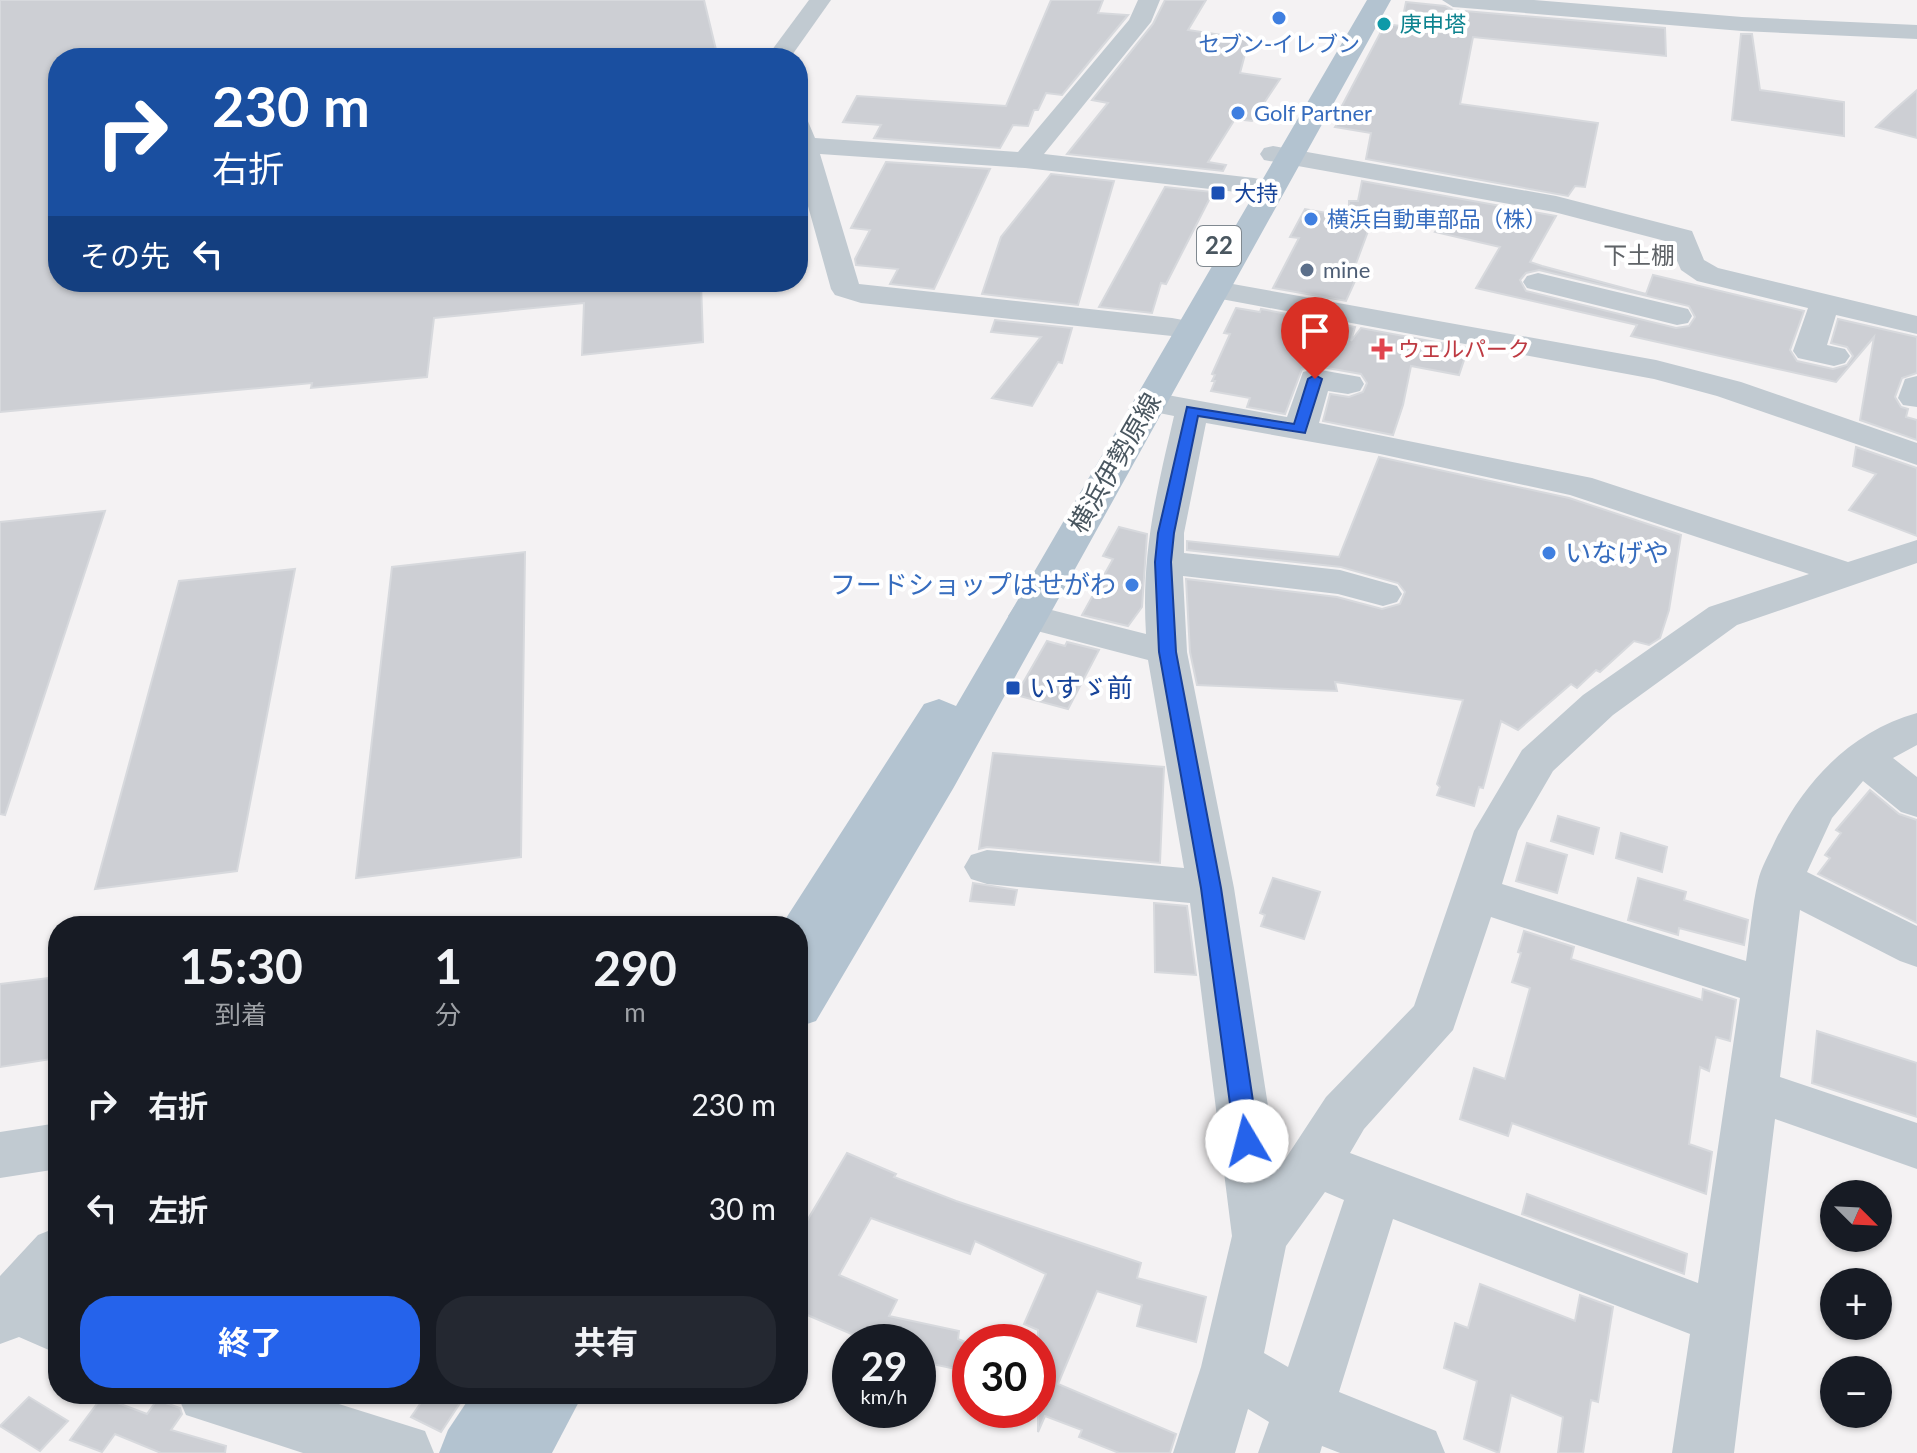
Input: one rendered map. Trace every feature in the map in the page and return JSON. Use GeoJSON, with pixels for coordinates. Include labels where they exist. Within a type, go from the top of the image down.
{"type":"FeatureCollection","features":[{"type":"Feature","properties":{"kind":"main road","name":"横浜伊勢原線"},"geometry":{"type":"LineString","coordinates":[[808,990],[931,787],[1028,616],[1171,406],[1216,290],[1281,155],[1363,0]]}},
{"type":"Feature","properties":{"kind":"main road","name":"横浜伊勢原線"},"geometry":{"type":"LineString","coordinates":[[808,925],[1052,530],[1254,186],[1281,155],[1379,0]]}},
{"type":"Feature","properties":{"kind":"main road"},"geometry":{"type":"LineString","coordinates":[[471,1453],[503,1404]]}},
{"type":"Feature","properties":{"kind":"main road"},"geometry":{"type":"LineString","coordinates":[[515,1453],[546,1404]]}},
{"type":"Feature","properties":{"kind":"street"},"geometry":{"type":"LineString","coordinates":[[785,48],[820,0]]}},
{"type":"Feature","properties":{"kind":"street"},"geometry":{"type":"LineString","coordinates":[[1025,160],[1140,22],[1149,0]]}},
{"type":"Feature","properties":{"kind":"street"},"geometry":{"type":"LineString","coordinates":[[1453,0],[1727,23],[1917,32]]}},
{"type":"Feature","properties":{"kind":"street"},"geometry":{"type":"LineString","coordinates":[[808,136],[1254,186]]}},
{"type":"Feature","properties":{"kind":"street"},"geometry":{"type":"LineString","coordinates":[[1281,155],[1556,204],[1682,237],[1691,264],[1708,275],[1917,325]]}},
{"type":"Feature","properties":{"kind":"street"},"geometry":{"type":"LineString","coordinates":[[808,159],[846,289],[964,306],[1172,327]]}},
{"type":"Feature","properties":{"kind":"street"},"geometry":{"type":"LineString","coordinates":[[1538,282],[1679,312],[1656,370]]}},
{"type":"Feature","properties":{"kind":"street"},"geometry":{"type":"LineString","coordinates":[[1216,290],[1656,370],[1729,389],[1917,455]]}},
{"type":"Feature","properties":{"kind":"street"},"geometry":{"type":"LineString","coordinates":[[1808,350],[1825,303]]}},
{"type":"Feature","properties":{"kind":"street"},"geometry":{"type":"LineString","coordinates":[[1300,430],[1303,377],[1348,384]]}},
{"type":"Feature","properties":{"kind":"street"},"geometry":{"type":"LineString","coordinates":[[1204,1453],[1231,1367],[1260,1236],[1211,888],[1167,652],[1163,562],[1171,406],[1579,486],[1847,574]]}},
{"type":"Feature","properties":{"kind":"street"},"geometry":{"type":"LineString","coordinates":[[1163,562],[1340,582],[1383,594]]}},
{"type":"Feature","properties":{"kind":"street"},"geometry":{"type":"LineString","coordinates":[[1260,1236],[1315,1164],[1345,1113],[1435,1016],[1496,831],[1537,761],[1598,705],[1723,616],[1847,574],[1909,565]]}},
{"type":"Feature","properties":{"kind":"street"},"geometry":{"type":"LineString","coordinates":[[1028,616],[1167,652]]}},
{"type":"Feature","properties":{"kind":"street"},"geometry":{"type":"LineString","coordinates":[[1703,1453],[1764,986],[1781,879],[1799,832],[1831,785],[1863,757],[1917,727]]}},
{"type":"Feature","properties":{"kind":"street"},"geometry":{"type":"LineString","coordinates":[[1863,757],[1917,801]]}},
{"type":"Feature","properties":{"kind":"street"},"geometry":{"type":"LineString","coordinates":[[987,867],[1211,888]]}},
{"type":"Feature","properties":{"kind":"street"},"geometry":{"type":"LineString","coordinates":[[1781,879],[1917,948]]}},
{"type":"Feature","properties":{"kind":"street"},"geometry":{"type":"LineString","coordinates":[[1476,894],[1764,986]]}},
{"type":"Feature","properties":{"kind":"street"},"geometry":{"type":"LineString","coordinates":[[1751,1089],[1917,1146]]}},
{"type":"Feature","properties":{"kind":"street"},"geometry":{"type":"LineString","coordinates":[[0,1155],[48,1148]]}},
{"type":"Feature","properties":{"kind":"street"},"geometry":{"type":"LineString","coordinates":[[1315,1164],[1721,1319]]}},
{"type":"Feature","properties":{"kind":"street"},"geometry":{"type":"LineString","coordinates":[[1296,1431],[1376,1187]]}},
{"type":"Feature","properties":{"kind":"street"},"geometry":{"type":"LineString","coordinates":[[23,1316],[48,1271]]}},
{"type":"Feature","properties":{"kind":"street"},"geometry":{"type":"LineString","coordinates":[[1231,1367],[1296,1431],[1414,1453]]}},
{"type":"Feature","properties":{"kind":"street"},"geometry":{"type":"LineString","coordinates":[[240,1404],[403,1453]]}},
{"type":"Feature","properties":{"kind":"building"},"geometry":{"type":"Polygon","coordinates":[[[0,0],[704,0],[716,48],[48,48],[48,292],[701,292],[703,342],[582,355],[584,303],[434,318],[427,377],[311,388],[312,383],[0,412],[0,0]]]}},
{"type":"Feature","properties":{"kind":"building"},"geometry":{"type":"Polygon","coordinates":[[[1051,0],[1103,0],[1098,13],[1128,15],[1062,95],[1046,93],[1028,126],[1013,125],[1000,148],[874,138],[881,125],[843,122],[857,96],[1006,106],[1051,0]]]}},
{"type":"Feature","properties":{"kind":"building"},"geometry":{"type":"Polygon","coordinates":[[[1165,0],[1206,0],[1188,30],[1249,39],[1240,73],[1280,79],[1252,121],[1235,119],[1208,162],[1226,165],[1223,171],[1067,154],[1108,103],[1092,100],[1153,24],[1165,0]]]}},
{"type":"Feature","properties":{"kind":"building"},"geometry":{"type":"Polygon","coordinates":[[[1406,2],[1445,6],[1453,10],[1665,28],[1666,56],[1473,37],[1460,104],[1598,123],[1585,187],[1575,186],[1568,196],[1366,159],[1371,133],[1335,127],[1340,119],[1335,119],[1385,24],[1401,26],[1406,2]]]}},
{"type":"Feature","properties":{"kind":"building"},"geometry":{"type":"Polygon","coordinates":[[[1741,34],[1752,34],[1760,90],[1844,102],[1844,136],[1732,120],[1741,34]]]}},
{"type":"Feature","properties":{"kind":"building"},"geometry":{"type":"Polygon","coordinates":[[[1917,90],[1917,138],[1876,127],[1892,112],[1917,90]]]}},
{"type":"Feature","properties":{"kind":"building"},"geometry":{"type":"Polygon","coordinates":[[[886,162],[990,169],[934,289],[890,284],[898,269],[856,265],[855,259],[870,230],[851,228],[886,162]]]}},
{"type":"Feature","properties":{"kind":"building"},"geometry":{"type":"Polygon","coordinates":[[[1051,174],[1114,181],[1078,305],[982,294],[1001,237],[1051,174]]]}},
{"type":"Feature","properties":{"kind":"building"},"geometry":{"type":"Polygon","coordinates":[[[1362,181],[1556,216],[1530,262],[1646,294],[1653,275],[1804,311],[1790,350],[1797,361],[1833,369],[1847,365],[1853,356],[1847,347],[1831,343],[1838,319],[1917,337],[1917,373],[1902,378],[1895,397],[1901,407],[1908,409],[1906,417],[1917,420],[1917,440],[1860,420],[1874,337],[1836,382],[1631,336],[1637,325],[1476,288],[1500,247],[1435,232],[1451,212],[1377,207],[1354,269],[1360,270],[1346,301],[1273,288],[1299,238],[1290,237],[1305,209],[1349,217],[1349,201],[1358,201],[1362,181]],[[1539,270],[1526,273],[1520,280],[1526,291],[1676,328],[1689,326],[1695,317],[1689,306],[1539,270]]]}},
{"type":"Feature","properties":{"kind":"building"},"geometry":{"type":"Polygon","coordinates":[[[1165,187],[1213,192],[1166,284],[1161,283],[1152,313],[1099,307],[1165,187]]]}},
{"type":"Feature","properties":{"kind":"building"},"geometry":{"type":"Polygon","coordinates":[[[1236,308],[1260,312],[1261,309],[1355,327],[1351,341],[1361,328],[1468,348],[1459,375],[1411,366],[1393,435],[1323,421],[1330,394],[1349,397],[1363,392],[1367,383],[1361,374],[1316,366],[1302,369],[1285,414],[1247,407],[1250,398],[1211,391],[1215,381],[1212,381],[1215,375],[1212,374],[1230,334],[1224,333],[1236,308]]]}},
{"type":"Feature","properties":{"kind":"building"},"geometry":{"type":"Polygon","coordinates":[[[995,320],[1072,328],[1062,363],[1058,362],[1032,406],[992,398],[1041,337],[991,332],[995,320]]]}},
{"type":"Feature","properties":{"kind":"building"},"geometry":{"type":"Polygon","coordinates":[[[1856,447],[1917,468],[1917,536],[1849,510],[1876,474],[1853,466],[1856,447]]]}},
{"type":"Feature","properties":{"kind":"building"},"geometry":{"type":"Polygon","coordinates":[[[1379,457],[1569,498],[1681,535],[1669,610],[1660,638],[1649,645],[1634,641],[1577,688],[1571,684],[1518,730],[1501,721],[1483,788],[1479,787],[1474,806],[1437,795],[1440,787],[1437,784],[1463,700],[1335,682],[1337,691],[1197,685],[1190,652],[1186,579],[1337,597],[1382,609],[1400,604],[1405,592],[1398,583],[1341,567],[1187,550],[1187,541],[1339,557],[1379,457]]]}},
{"type":"Feature","properties":{"kind":"building"},"geometry":{"type":"Polygon","coordinates":[[[105,511],[5,815],[0,814],[0,522],[105,511]]]}},
{"type":"Feature","properties":{"kind":"building"},"geometry":{"type":"Polygon","coordinates":[[[1119,527],[1147,534],[1142,607],[1128,626],[1082,615],[1113,559],[1103,556],[1119,527]]]}},
{"type":"Feature","properties":{"kind":"building"},"geometry":{"type":"Polygon","coordinates":[[[525,552],[521,857],[356,878],[392,567],[525,552]]]}},
{"type":"Feature","properties":{"kind":"building"},"geometry":{"type":"Polygon","coordinates":[[[295,569],[237,871],[95,889],[179,581],[295,569]]]}},
{"type":"Feature","properties":{"kind":"building"},"geometry":{"type":"Polygon","coordinates":[[[1047,641],[1065,646],[1067,642],[1099,650],[1068,709],[1016,695],[1047,641]]]}},
{"type":"Feature","properties":{"kind":"building"},"geometry":{"type":"Polygon","coordinates":[[[993,753],[1164,767],[1160,863],[987,847],[979,849],[993,753]]]}},
{"type":"Feature","properties":{"kind":"building"},"geometry":{"type":"Polygon","coordinates":[[[1870,790],[1899,814],[1917,820],[1917,923],[1818,874],[1830,858],[1825,855],[1841,833],[1836,830],[1870,790]]]}},
{"type":"Feature","properties":{"kind":"building"},"geometry":{"type":"Polygon","coordinates":[[[1558,816],[1599,828],[1593,854],[1551,841],[1558,816]]]}},
{"type":"Feature","properties":{"kind":"building"},"geometry":{"type":"Polygon","coordinates":[[[1621,833],[1667,847],[1662,872],[1616,858],[1621,833]]]}},
{"type":"Feature","properties":{"kind":"building"},"geometry":{"type":"Polygon","coordinates":[[[1527,843],[1567,855],[1557,893],[1516,881],[1527,843]]]}},
{"type":"Feature","properties":{"kind":"building"},"geometry":{"type":"Polygon","coordinates":[[[1273,878],[1320,892],[1304,939],[1261,926],[1265,915],[1260,913],[1273,878]]]}},
{"type":"Feature","properties":{"kind":"building"},"geometry":{"type":"Polygon","coordinates":[[[1638,878],[1686,892],[1684,900],[1748,920],[1744,945],[1679,928],[1678,935],[1628,920],[1638,878]]]}},
{"type":"Feature","properties":{"kind":"building"},"geometry":{"type":"Polygon","coordinates":[[[973,883],[1017,890],[1014,905],[970,901],[973,883]]]}},
{"type":"Feature","properties":{"kind":"building"},"geometry":{"type":"Polygon","coordinates":[[[1154,903],[1187,906],[1196,975],[1155,972],[1154,903]]]}},
{"type":"Feature","properties":{"kind":"building"},"geometry":{"type":"Polygon","coordinates":[[[1524,931],[1574,947],[1571,959],[1702,1000],[1703,989],[1736,1000],[1730,1041],[1716,1037],[1709,1071],[1700,1067],[1689,1144],[1712,1152],[1706,1194],[1512,1123],[1508,1136],[1460,1119],[1474,1068],[1505,1079],[1530,988],[1512,982],[1524,931]]]}},
{"type":"Feature","properties":{"kind":"building"},"geometry":{"type":"Polygon","coordinates":[[[48,978],[48,1060],[0,1067],[0,984],[48,978]]]}},
{"type":"Feature","properties":{"kind":"building"},"geometry":{"type":"Polygon","coordinates":[[[1817,1031],[1917,1063],[1917,1117],[1812,1083],[1817,1031]]]}},
{"type":"Feature","properties":{"kind":"building"},"geometry":{"type":"Polygon","coordinates":[[[847,1153],[896,1174],[894,1177],[956,1201],[1141,1263],[1137,1278],[1206,1297],[1196,1342],[1137,1326],[1142,1305],[1097,1291],[1058,1384],[1176,1434],[1170,1453],[1119,1453],[1079,1437],[1082,1430],[1056,1420],[1056,1324],[1024,1324],[1046,1274],[975,1241],[970,1254],[871,1218],[839,1275],[897,1300],[889,1316],[926,1324],[832,1326],[808,1315],[808,1219],[847,1153]]]}},
{"type":"Feature","properties":{"kind":"building"},"geometry":{"type":"Polygon","coordinates":[[[1527,1194],[1687,1254],[1684,1274],[1522,1214],[1527,1194]]]}},
{"type":"Feature","properties":{"kind":"building"},"geometry":{"type":"Polygon","coordinates":[[[1480,1284],[1575,1321],[1580,1295],[1613,1307],[1598,1402],[1591,1400],[1583,1453],[1558,1453],[1563,1417],[1511,1395],[1499,1453],[1464,1439],[1477,1381],[1444,1368],[1455,1323],[1468,1328],[1480,1284]]]}},
{"type":"Feature","properties":{"kind":"building"},"geometry":{"type":"Polygon","coordinates":[[[936,1326],[952,1330],[952,1368],[936,1365],[936,1326]]]}},
{"type":"Feature","properties":{"kind":"building"},"geometry":{"type":"Polygon","coordinates":[[[29,1397],[68,1421],[40,1451],[0,1426],[29,1397]]]}},
{"type":"Feature","properties":{"kind":"building"},"geometry":{"type":"Polygon","coordinates":[[[97,1404],[121,1404],[147,1414],[154,1404],[168,1404],[180,1408],[182,1414],[171,1430],[226,1446],[225,1453],[161,1453],[115,1434],[102,1452],[70,1440],[97,1404]]]}},
{"type":"Feature","properties":{"kind":"building"},"geometry":{"type":"Polygon","coordinates":[[[420,1404],[459,1404],[441,1432],[411,1417],[420,1404]]]}},
{"type":"Feature","properties":{"kind":"place","name":"セブン-イレブン"},"geometry":{"type":"Point","coordinates":[1279,18]}},
{"type":"Feature","properties":{"kind":"place","name":"庚申塔"},"geometry":{"type":"Point","coordinates":[1384,24]}},
{"type":"Feature","properties":{"kind":"place","name":"Golf Partner"},"geometry":{"type":"Point","coordinates":[1238,113]}},
{"type":"Feature","properties":{"kind":"place","name":"大持"},"geometry":{"type":"Point","coordinates":[1218,193]}},
{"type":"Feature","properties":{"kind":"place","name":"横浜自動車部品（株）"},"geometry":{"type":"Point","coordinates":[1311,219]}},
{"type":"Feature","properties":{"kind":"place","name":"mine"},"geometry":{"type":"Point","coordinates":[1307,270]}},
{"type":"Feature","properties":{"kind":"place","name":"ウェルパーク"},"geometry":{"type":"Point","coordinates":[1382,349]}},
{"type":"Feature","properties":{"kind":"place","name":"いなげや"},"geometry":{"type":"Point","coordinates":[1549,553]}},
{"type":"Feature","properties":{"kind":"place","name":"フードショップはせがわ"},"geometry":{"type":"Point","coordinates":[1132,585]}},
{"type":"Feature","properties":{"kind":"place","name":"いすゞ前"},"geometry":{"type":"Point","coordinates":[1013,688]}},
{"type":"Feature","properties":{"kind":"district","name":"下土棚"},"geometry":{"type":"Point","coordinates":[1639,256]}},
{"type":"Feature","properties":{"kind":"route"},"geometry":{"type":"LineString","coordinates":[[1247,1141],[1211,888],[1167,652],[1163,562],[1166,533],[1192,410],[1300,430],[1315,379]]}}]}
